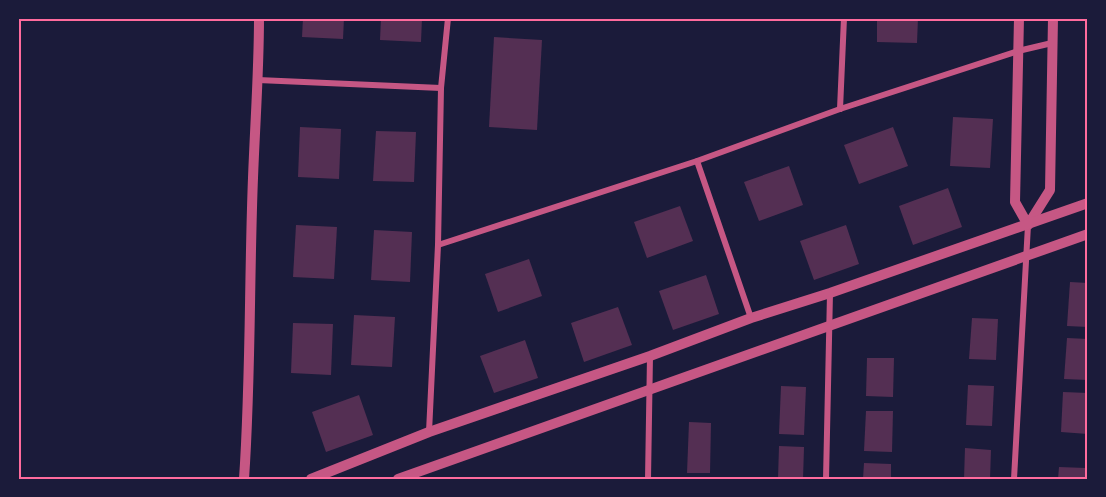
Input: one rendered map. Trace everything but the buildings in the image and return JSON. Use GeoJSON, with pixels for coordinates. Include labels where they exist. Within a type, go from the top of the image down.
{"type":"FeatureCollection","features":[{"type":"Feature","properties":{"kind":"street"},"geometry":{"type":"LineString","coordinates":[[244,479],[248,426],[253,177],[260,18]]}},
{"type":"Feature","properties":{"kind":"street"},"geometry":{"type":"LineString","coordinates":[[429,432],[438,245],[441,88],[448,18]]}},
{"type":"Feature","properties":{"kind":"street"},"geometry":{"type":"LineString","coordinates":[[840,109],[844,18]]}},
{"type":"Feature","properties":{"kind":"street"},"geometry":{"type":"LineString","coordinates":[[1019,18],[1015,202],[1028,225]]}},
{"type":"Feature","properties":{"kind":"street"},"geometry":{"type":"LineString","coordinates":[[1014,479],[1028,225],[1050,190],[1053,18]]}},
{"type":"Feature","properties":{"kind":"street"},"geometry":{"type":"LineString","coordinates":[[438,245],[697,161],[840,109],[1018,51],[1052,43]]}},
{"type":"Feature","properties":{"kind":"street"},"geometry":{"type":"LineString","coordinates":[[258,80],[441,88]]}},
{"type":"Feature","properties":{"kind":"street"},"geometry":{"type":"LineString","coordinates":[[697,161],[751,318]]}},
{"type":"Feature","properties":{"kind":"street"},"geometry":{"type":"LineString","coordinates":[[311,479],[429,432],[650,356],[751,318],[1088,204]]}},
{"type":"Feature","properties":{"kind":"street"},"geometry":{"type":"LineString","coordinates":[[398,479],[1088,234]]}},
{"type":"Feature","properties":{"kind":"street"},"geometry":{"type":"LineString","coordinates":[[826,479],[830,293]]}},
{"type":"Feature","properties":{"kind":"street"},"geometry":{"type":"LineString","coordinates":[[648,479],[650,356]]}}]}
